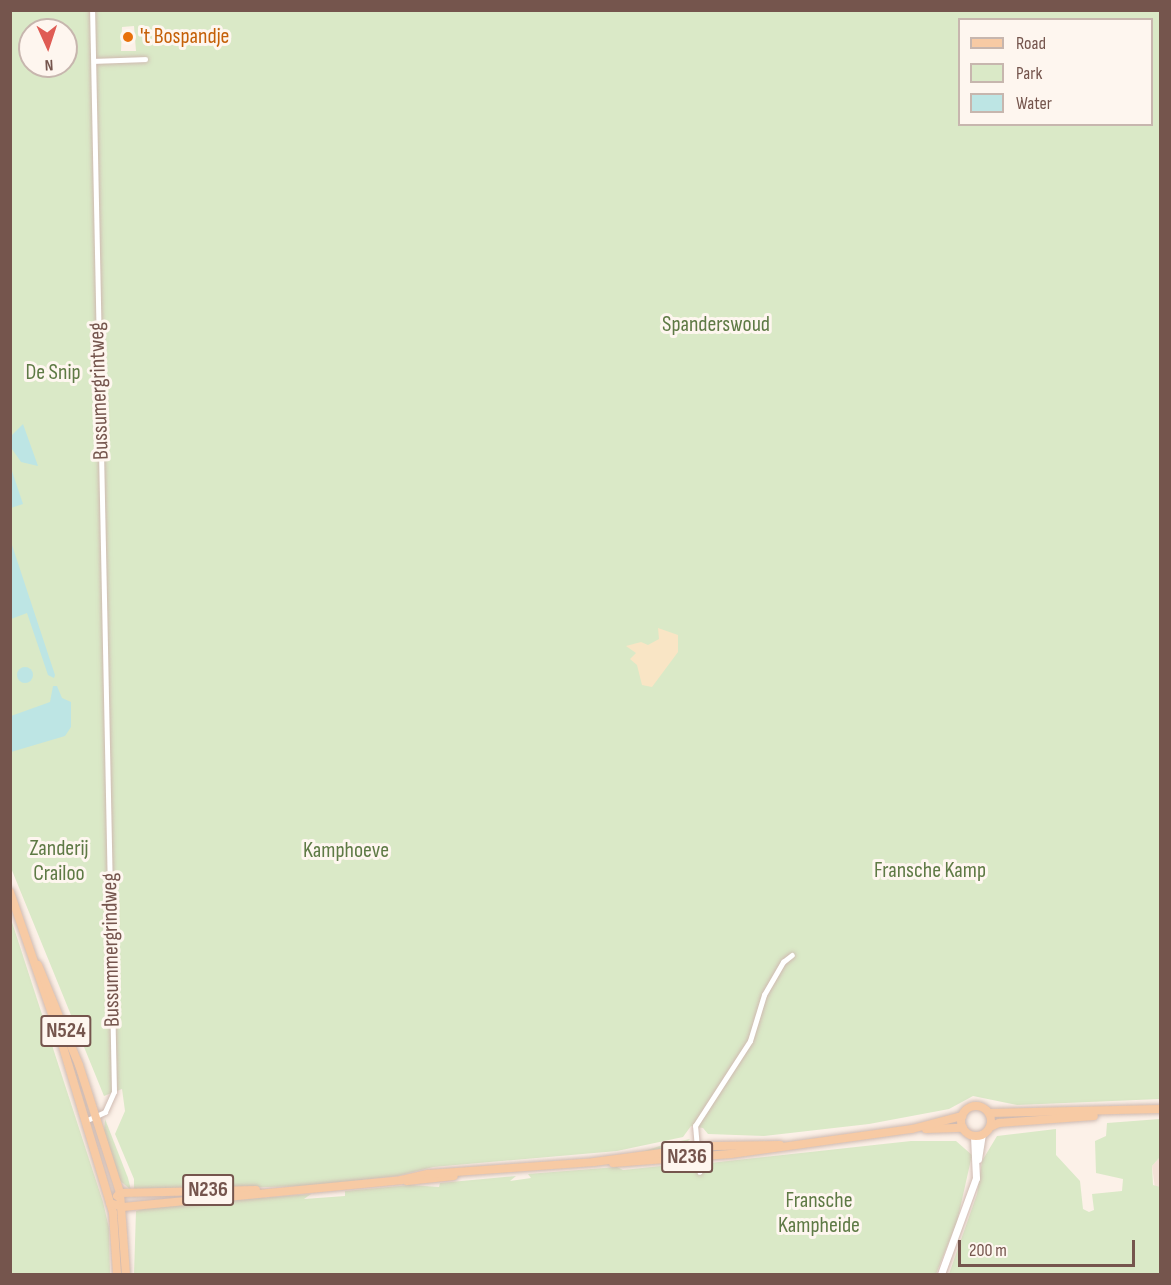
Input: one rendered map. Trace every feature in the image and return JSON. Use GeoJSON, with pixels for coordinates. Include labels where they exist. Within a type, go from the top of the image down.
{"type":"FeatureCollection","features":[{"type":"Feature","properties":{"kind":"main road","name":"N524"},"geometry":{"type":"LineString","coordinates":[[10,892],[30,947],[110,1203]]}},
{"type":"Feature","properties":{"kind":"main road","name":"N524"},"geometry":{"type":"LineString","coordinates":[[30,947],[79,1065],[120,1193]]}},
{"type":"Feature","properties":{"kind":"main road","name":"N236"},"geometry":{"type":"LineString","coordinates":[[912,1129],[962,1116],[974,1106],[989,1113],[1161,1109]]}},
{"type":"Feature","properties":{"kind":"main road","name":"N236"},"geometry":{"type":"LineString","coordinates":[[990,1127],[1125,1111]]}},
{"type":"Feature","properties":{"kind":"main road"},"geometry":{"type":"LineString","coordinates":[[978,1135],[990,1127],[989,1113]]}},
{"type":"Feature","properties":{"kind":"main road"},"geometry":{"type":"LineString","coordinates":[[962,1116],[963,1128],[978,1135]]}},
{"type":"Feature","properties":{"kind":"main road","name":"N236"},"geometry":{"type":"LineString","coordinates":[[110,1203],[123,1207],[401,1180],[428,1174],[459,1174],[594,1162],[627,1163],[697,1152],[780,1145],[912,1129],[963,1128]]}},
{"type":"Feature","properties":{"kind":"main road"},"geometry":{"type":"LineString","coordinates":[[941,1275],[976,1178],[978,1135]]}},
{"type":"Feature","properties":{"kind":"main road","name":"N236"},"geometry":{"type":"LineString","coordinates":[[120,1193],[297,1190]]}},
{"type":"Feature","properties":{"kind":"main road"},"geometry":{"type":"LineString","coordinates":[[117,1275],[116,1230],[110,1203],[120,1193]]}},
{"type":"Feature","properties":{"kind":"main road"},"geometry":{"type":"LineString","coordinates":[[120,1193],[123,1207],[126,1275]]}},
{"type":"Feature","properties":{"kind":"street","name":"Bussumergrintweg"},"geometry":{"type":"LineString","coordinates":[[92,10],[108,772]]}},
{"type":"Feature","properties":{"kind":"street"},"geometry":{"type":"LineString","coordinates":[[94,61],[145,59]]}},
{"type":"Feature","properties":{"kind":"street","name":"Bussummergrindweg"},"geometry":{"type":"LineString","coordinates":[[95,1118],[110,1106],[114,1092],[108,772]]}},
{"type":"Feature","properties":{"kind":"street"},"geometry":{"type":"LineString","coordinates":[[700,1172],[695,1126],[750,1041],[764,996],[783,962],[792,955]]}},
{"type":"Feature","properties":{"kind":"street"},"geometry":{"type":"LineString","coordinates":[[85,1121],[95,1118]]}},
{"type":"Feature","properties":{"kind":"shaded area"},"geometry":{"type":"Polygon","coordinates":[[[1160,1157],[1160,1187],[1155,1188],[1152,1166],[1160,1157]]]}},
{"type":"Feature","properties":{"kind":"green space"},"geometry":{"type":"Polygon","coordinates":[[[10,11],[1160,11],[1160,1099],[1017,1105],[973,1096],[949,1109],[869,1124],[764,1136],[708,1134],[703,1128],[691,1126],[683,1137],[617,1151],[433,1167],[397,1176],[309,1186],[134,1190],[134,1179],[115,1134],[125,1111],[122,1089],[104,1096],[11,868],[10,11]],[[134,26],[122,27],[121,51],[136,51],[134,26]]]}},
{"type":"Feature","properties":{"kind":"green space","name":"Zanderij Crailoo"},"geometry":{"type":"Polygon","coordinates":[[[10,916],[103,1202],[109,1228],[110,1274],[11,1274],[10,916]]]}},
{"type":"Feature","properties":{"kind":"green space"},"geometry":{"type":"Polygon","coordinates":[[[105,1119],[131,1190],[118,1179],[104,1132],[105,1119]]]}},
{"type":"Feature","properties":{"kind":"green space"},"geometry":{"type":"Polygon","coordinates":[[[1160,1119],[1160,1157],[1152,1166],[1153,1185],[1160,1187],[1160,1274],[949,1274],[977,1194],[982,1161],[997,1136],[1056,1129],[1056,1155],[1080,1181],[1083,1209],[1089,1212],[1094,1210],[1092,1194],[1122,1191],[1123,1179],[1096,1173],[1095,1141],[1106,1136],[1107,1123],[1160,1119]]]}},
{"type":"Feature","properties":{"kind":"green space"},"geometry":{"type":"Polygon","coordinates":[[[690,1139],[683,1146],[638,1153],[666,1144],[690,1139]]]}},
{"type":"Feature","properties":{"kind":"green space","name":"Fransche Kampheide"},"geometry":{"type":"Polygon","coordinates":[[[911,1141],[956,1141],[972,1155],[957,1222],[936,1274],[134,1274],[136,1211],[149,1207],[311,1194],[304,1199],[345,1196],[345,1191],[410,1185],[439,1187],[440,1183],[516,1176],[510,1181],[531,1178],[528,1174],[617,1167],[623,1170],[681,1164],[701,1168],[710,1163],[911,1141]]]}},
{"type":"Feature","properties":{"kind":"sand"},"geometry":{"type":"Polygon","coordinates":[[[658,628],[678,635],[678,652],[652,687],[642,685],[637,665],[630,659],[636,653],[626,646],[641,642],[648,645],[659,639],[658,628]]]}},
{"type":"Feature","properties":{"kind":"water"},"geometry":{"type":"Polygon","coordinates":[[[23,424],[38,466],[21,462],[12,449],[12,435],[23,424]]]}},
{"type":"Feature","properties":{"kind":"water"},"geometry":{"type":"Polygon","coordinates":[[[11,468],[23,504],[10,508],[11,468]]]}},
{"type":"Feature","properties":{"kind":"water"},"geometry":{"type":"Polygon","coordinates":[[[10,539],[55,675],[54,678],[48,675],[27,613],[11,619],[10,539]]]}},
{"type":"Feature","properties":{"kind":"water"},"geometry":{"type":"Polygon","coordinates":[[[25,667],[33,675],[25,683],[17,675],[25,667]]]}},
{"type":"Feature","properties":{"kind":"water"},"geometry":{"type":"Polygon","coordinates":[[[53,686],[57,686],[62,698],[71,702],[71,727],[65,736],[11,752],[11,716],[50,702],[53,686]]]}},
{"type":"Feature","properties":{"kind":"place","name":"'t Bospandje"},"geometry":{"type":"Point","coordinates":[128,37]}},
{"type":"Feature","properties":{"kind":"park label","name":"Spanderswoud"},"geometry":{"type":"Point","coordinates":[716,325]}},
{"type":"Feature","properties":{"kind":"park label","name":"De Snip"},"geometry":{"type":"Point","coordinates":[53,373]}},
{"type":"Feature","properties":{"kind":"park label","name":"Kamphoeve"},"geometry":{"type":"Point","coordinates":[346,851]}},
{"type":"Feature","properties":{"kind":"park label","name":"Fransche Kamp"},"geometry":{"type":"Point","coordinates":[930,871]}}]}
